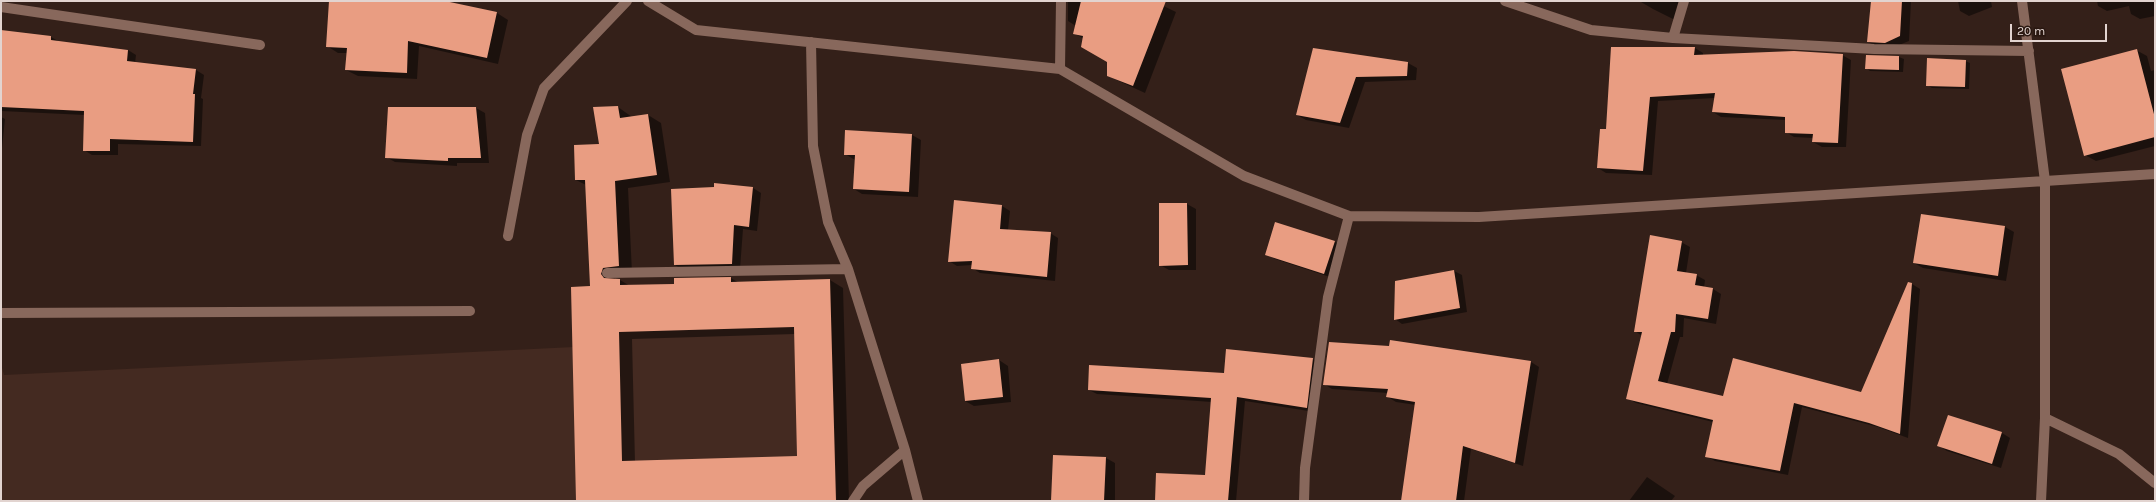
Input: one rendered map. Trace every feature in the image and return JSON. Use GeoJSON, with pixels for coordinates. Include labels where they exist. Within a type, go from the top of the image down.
{"type":"FeatureCollection","features":[{"type":"Feature","properties":{"kind":"street"},"geometry":{"type":"LineString","coordinates":[[508,236],[527,135],[544,88],[627,1]]}},
{"type":"Feature","properties":{"kind":"street"},"geometry":{"type":"LineString","coordinates":[[648,1],[696,30],[1060,69],[1244,176],[1349,216],[1479,217],[2155,174]]}},
{"type":"Feature","properties":{"kind":"street"},"geometry":{"type":"LineString","coordinates":[[1060,69],[1061,1]]}},
{"type":"Feature","properties":{"kind":"street"},"geometry":{"type":"LineString","coordinates":[[1505,1],[1591,30],[1673,38],[1874,49],[2029,51]]}},
{"type":"Feature","properties":{"kind":"street"},"geometry":{"type":"LineString","coordinates":[[1673,38],[1684,1]]}},
{"type":"Feature","properties":{"kind":"street"},"geometry":{"type":"LineString","coordinates":[[2022,1],[2045,181],[2045,418],[2042,501]]}},
{"type":"Feature","properties":{"kind":"street"},"geometry":{"type":"LineString","coordinates":[[1,7],[260,45]]}},
{"type":"Feature","properties":{"kind":"street"},"geometry":{"type":"LineString","coordinates":[[811,42],[813,146],[828,222],[848,270],[904,450],[918,501]]}},
{"type":"Feature","properties":{"kind":"street"},"geometry":{"type":"LineString","coordinates":[[1304,501],[1305,468],[1328,296],[1349,216]]}},
{"type":"Feature","properties":{"kind":"street"},"geometry":{"type":"LineString","coordinates":[[607,273],[848,270]]}},
{"type":"Feature","properties":{"kind":"street"},"geometry":{"type":"LineString","coordinates":[[1,313],[470,311]]}},
{"type":"Feature","properties":{"kind":"street"},"geometry":{"type":"LineString","coordinates":[[2045,418],[2119,454],[2155,483]]}},
{"type":"Feature","properties":{"kind":"street"},"geometry":{"type":"LineString","coordinates":[[853,501],[863,486],[904,450]]}},
{"type":"Feature","properties":{"kind":"shaded area"},"geometry":{"type":"Polygon","coordinates":[[[830,279],[837,501],[1,501],[1,364],[4,375],[574,347],[571,287],[830,279]]]}},
{"type":"Feature","properties":{"kind":"building"},"geometry":{"type":"Polygon","coordinates":[[[329,1],[445,1],[497,12],[487,58],[408,41],[407,73],[345,70],[347,48],[326,47],[329,1]]]}},
{"type":"Feature","properties":{"kind":"building"},"geometry":{"type":"Polygon","coordinates":[[[1081,1],[1166,1],[1133,86],[1107,76],[1107,62],[1081,47],[1083,36],[1073,34],[1081,1]]]}},
{"type":"Feature","properties":{"kind":"building"},"geometry":{"type":"Polygon","coordinates":[[[1871,1],[1902,1],[1900,36],[1885,43],[1867,42],[1871,1]]]}},
{"type":"Feature","properties":{"kind":"building"},"geometry":{"type":"Polygon","coordinates":[[[1,30],[51,36],[51,40],[128,50],[127,61],[196,69],[193,94],[195,94],[193,142],[110,139],[110,151],[83,151],[84,111],[1,107],[1,30]]]}},
{"type":"Feature","properties":{"kind":"building"},"geometry":{"type":"Polygon","coordinates":[[[1611,47],[1695,47],[1694,55],[1794,51],[1843,54],[1838,143],[1812,142],[1813,134],[1785,133],[1785,117],[1712,112],[1715,93],[1650,97],[1643,171],[1597,168],[1600,129],[1606,129],[1611,47]]]}},
{"type":"Feature","properties":{"kind":"building"},"geometry":{"type":"Polygon","coordinates":[[[1313,48],[1408,62],[1407,76],[1356,77],[1340,123],[1296,115],[1313,48]]]}},
{"type":"Feature","properties":{"kind":"building"},"geometry":{"type":"Polygon","coordinates":[[[2137,49],[2155,118],[2155,137],[2084,156],[2061,69],[2137,49]]]}},
{"type":"Feature","properties":{"kind":"building"},"geometry":{"type":"Polygon","coordinates":[[[1866,55],[1899,56],[1899,70],[1865,69],[1866,55]]]}},
{"type":"Feature","properties":{"kind":"building"},"geometry":{"type":"Polygon","coordinates":[[[1927,58],[1966,60],[1965,87],[1926,86],[1927,58]]]}},
{"type":"Feature","properties":{"kind":"building"},"geometry":{"type":"Polygon","coordinates":[[[618,106],[620,118],[648,114],[657,175],[615,181],[619,266],[603,268],[601,274],[604,278],[620,279],[620,285],[674,284],[674,278],[731,277],[731,282],[830,279],[836,501],[576,501],[571,287],[590,286],[585,180],[575,180],[574,145],[599,144],[593,107],[618,106]],[[794,327],[619,332],[622,461],[797,456],[794,327]]]}},
{"type":"Feature","properties":{"kind":"building"},"geometry":{"type":"Polygon","coordinates":[[[388,107],[476,107],[481,158],[448,158],[448,161],[385,158],[388,107]]]}},
{"type":"Feature","properties":{"kind":"building"},"geometry":{"type":"Polygon","coordinates":[[[845,130],[912,134],[909,192],[853,189],[855,155],[844,155],[845,130]]]}},
{"type":"Feature","properties":{"kind":"building"},"geometry":{"type":"Polygon","coordinates":[[[714,183],[753,187],[749,227],[734,225],[732,264],[674,265],[671,189],[714,187],[714,183]]]}},
{"type":"Feature","properties":{"kind":"building"},"geometry":{"type":"Polygon","coordinates":[[[954,200],[1002,205],[1000,229],[1051,232],[1047,277],[971,269],[972,261],[948,262],[954,200]]]}},
{"type":"Feature","properties":{"kind":"building"},"geometry":{"type":"Polygon","coordinates":[[[1159,203],[1187,203],[1188,265],[1159,266],[1159,203]]]}},
{"type":"Feature","properties":{"kind":"building"},"geometry":{"type":"Polygon","coordinates":[[[1921,214],[2005,226],[1998,276],[1913,263],[1921,214]]]}},
{"type":"Feature","properties":{"kind":"building"},"geometry":{"type":"Polygon","coordinates":[[[1275,222],[1335,241],[1324,274],[1265,255],[1275,222]]]}},
{"type":"Feature","properties":{"kind":"building"},"geometry":{"type":"Polygon","coordinates":[[[1650,235],[1682,241],[1677,271],[1697,274],[1695,285],[1713,288],[1708,319],[1676,314],[1675,332],[1671,332],[1658,381],[1723,396],[1733,358],[1861,392],[1908,282],[1912,283],[1900,434],[1869,423],[1794,403],[1780,471],[1705,457],[1713,420],[1626,399],[1642,332],[1634,332],[1650,235]]]}},
{"type":"Feature","properties":{"kind":"building"},"geometry":{"type":"Polygon","coordinates":[[[1454,270],[1460,308],[1394,320],[1395,281],[1454,270]]]}},
{"type":"Feature","properties":{"kind":"building"},"geometry":{"type":"Polygon","coordinates":[[[1390,340],[1531,361],[1515,463],[1463,446],[1456,501],[1401,501],[1415,402],[1386,397],[1388,389],[1323,385],[1329,342],[1389,346],[1390,340]]]}},
{"type":"Feature","properties":{"kind":"building"},"geometry":{"type":"Polygon","coordinates":[[[1226,349],[1313,358],[1307,408],[1237,397],[1228,501],[1155,501],[1156,473],[1205,475],[1211,398],[1088,390],[1089,365],[1224,373],[1226,349]]]}},
{"type":"Feature","properties":{"kind":"building"},"geometry":{"type":"Polygon","coordinates":[[[999,359],[1003,397],[965,401],[961,364],[999,359]]]}},
{"type":"Feature","properties":{"kind":"building"},"geometry":{"type":"Polygon","coordinates":[[[1948,415],[2002,432],[1992,464],[1937,446],[1948,415]]]}},
{"type":"Feature","properties":{"kind":"building"},"geometry":{"type":"Polygon","coordinates":[[[1053,455],[1106,457],[1104,501],[1051,501],[1053,455]]]}}]}
